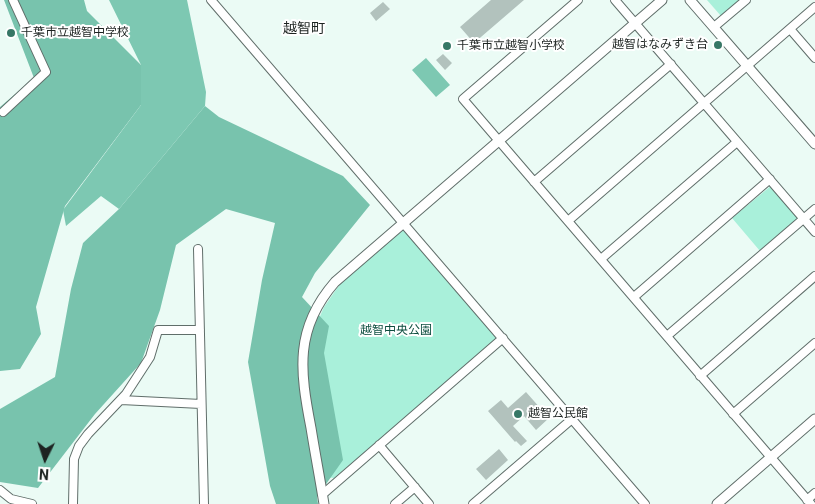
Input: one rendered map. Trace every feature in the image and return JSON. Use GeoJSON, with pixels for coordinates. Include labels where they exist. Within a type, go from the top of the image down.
{"type":"FeatureCollection","features":[{"type":"Feature","properties":{"kind":"street"},"geometry":{"type":"LineString","coordinates":[[3,112],[46,72],[13,0]]}},
{"type":"Feature","properties":{"kind":"street"},"geometry":{"type":"LineString","coordinates":[[211,0],[645,504]]}},
{"type":"Feature","properties":{"kind":"street"},"geometry":{"type":"LineString","coordinates":[[578,0],[464,98],[498,141],[809,502],[815,493]]}},
{"type":"Feature","properties":{"kind":"street"},"geometry":{"type":"LineString","coordinates":[[615,0],[815,232]]}},
{"type":"Feature","properties":{"kind":"street"},"geometry":{"type":"LineString","coordinates":[[324,504],[304,390],[302,354],[312,318],[326,292],[335,282],[662,0]]}},
{"type":"Feature","properties":{"kind":"street"},"geometry":{"type":"LineString","coordinates":[[690,0],[815,144]]}},
{"type":"Feature","properties":{"kind":"street"},"geometry":{"type":"LineString","coordinates":[[714,27],[746,0]]}},
{"type":"Feature","properties":{"kind":"street"},"geometry":{"type":"LineString","coordinates":[[568,221],[815,7]]}},
{"type":"Feature","properties":{"kind":"street"},"geometry":{"type":"LineString","coordinates":[[790,29],[815,58]]}},
{"type":"Feature","properties":{"kind":"street"},"geometry":{"type":"LineString","coordinates":[[534,182],[671,64]]}},
{"type":"Feature","properties":{"kind":"street"},"geometry":{"type":"LineString","coordinates":[[601,259],[737,142]]}},
{"type":"Feature","properties":{"kind":"street"},"geometry":{"type":"LineString","coordinates":[[634,297],[770,179]]}},
{"type":"Feature","properties":{"kind":"street"},"geometry":{"type":"LineString","coordinates":[[667,336],[815,209]]}},
{"type":"Feature","properties":{"kind":"street"},"geometry":{"type":"LineString","coordinates":[[198,249],[204,504]]}},
{"type":"Feature","properties":{"kind":"street"},"geometry":{"type":"LineString","coordinates":[[700,376],[815,276]]}},
{"type":"Feature","properties":{"kind":"street"},"geometry":{"type":"LineString","coordinates":[[73,504],[74,459],[79,446],[121,400],[150,357],[158,330],[200,330]]}},
{"type":"Feature","properties":{"kind":"street"},"geometry":{"type":"LineString","coordinates":[[323,494],[503,338]]}},
{"type":"Feature","properties":{"kind":"street"},"geometry":{"type":"LineString","coordinates":[[733,414],[815,343]]}},
{"type":"Feature","properties":{"kind":"street"},"geometry":{"type":"LineString","coordinates":[[121,400],[202,404]]}},
{"type":"Feature","properties":{"kind":"street"},"geometry":{"type":"LineString","coordinates":[[473,504],[572,419]]}},
{"type":"Feature","properties":{"kind":"street"},"geometry":{"type":"LineString","coordinates":[[717,504],[815,419]]}},
{"type":"Feature","properties":{"kind":"street"},"geometry":{"type":"LineString","coordinates":[[379,445],[429,504]]}},
{"type":"Feature","properties":{"kind":"street"},"geometry":{"type":"LineString","coordinates":[[395,504],[415,487]]}},
{"type":"Feature","properties":{"kind":"street"},"geometry":{"type":"LineString","coordinates":[[0,490],[11,499],[32,504]]}},
{"type":"Feature","properties":{"kind":"green space"},"geometry":{"type":"Polygon","coordinates":[[[707,0],[740,0],[721,16],[707,0]]]}},
{"type":"Feature","properties":{"kind":"green space"},"geometry":{"type":"Polygon","coordinates":[[[772,185],[800,217],[760,251],[732,218],[772,185]]]}},
{"type":"Feature","properties":{"kind":"green space","name":"越智中央公園"},"geometry":{"type":"Polygon","coordinates":[[[404,229],[498,340],[334,478],[326,477],[311,337],[324,307],[340,284],[404,229]]]}},
{"type":"Feature","properties":{"kind":"shaded area"},"geometry":{"type":"Polygon","coordinates":[[[4,0],[84,0],[87,11],[141,65],[141,105],[65,206],[36,307],[41,334],[20,369],[0,371],[0,107],[34,78],[4,0]]]}},
{"type":"Feature","properties":{"kind":"shaded area"},"geometry":{"type":"Polygon","coordinates":[[[109,0],[187,0],[206,92],[205,106],[119,209],[101,196],[66,226],[63,210],[141,105],[141,65],[109,0]]]}},
{"type":"Feature","properties":{"kind":"shaded area"},"geometry":{"type":"Polygon","coordinates":[[[426,58],[450,85],[436,97],[412,70],[426,58]]]}},
{"type":"Feature","properties":{"kind":"shaded area"},"geometry":{"type":"Polygon","coordinates":[[[205,106],[219,117],[343,176],[370,205],[315,273],[302,297],[329,326],[324,353],[343,460],[317,497],[318,504],[276,504],[270,486],[248,362],[262,280],[275,223],[226,209],[176,245],[160,310],[141,363],[95,414],[38,488],[0,482],[0,409],[55,377],[71,289],[83,243],[119,209],[205,106]]]}},
{"type":"Feature","properties":{"kind":"building"},"geometry":{"type":"Polygon","coordinates":[[[491,0],[524,0],[474,43],[460,27],[491,0]]]}},
{"type":"Feature","properties":{"kind":"building"},"geometry":{"type":"Polygon","coordinates":[[[383,2],[390,9],[376,21],[370,13],[383,2]]]}},
{"type":"Feature","properties":{"kind":"building"},"geometry":{"type":"Polygon","coordinates":[[[443,54],[452,63],[445,70],[436,60],[443,54]]]}},
{"type":"Feature","properties":{"kind":"building","name":"越智公民館"},"geometry":{"type":"Polygon","coordinates":[[[526,392],[549,418],[536,430],[524,416],[513,426],[527,441],[521,446],[515,442],[488,411],[501,400],[508,408],[526,392]]]}},
{"type":"Feature","properties":{"kind":"building"},"geometry":{"type":"Polygon","coordinates":[[[499,449],[508,460],[486,480],[476,469],[499,449]]]}},
{"type":"Feature","properties":{"kind":"place","name":"千葉市立越智中学校"},"geometry":{"type":"Point","coordinates":[11,33]}},
{"type":"Feature","properties":{"kind":"place","name":"越智はなみずき台"},"geometry":{"type":"Point","coordinates":[718,45]}},
{"type":"Feature","properties":{"kind":"place","name":"千葉市立越智小学校"},"geometry":{"type":"Point","coordinates":[447,46]}},
{"type":"Feature","properties":{"kind":"place","name":"越智公民館"},"geometry":{"type":"Point","coordinates":[518,414]}},
{"type":"Feature","properties":{"kind":"district","name":"越智町"},"geometry":{"type":"Point","coordinates":[304,29]}}]}
